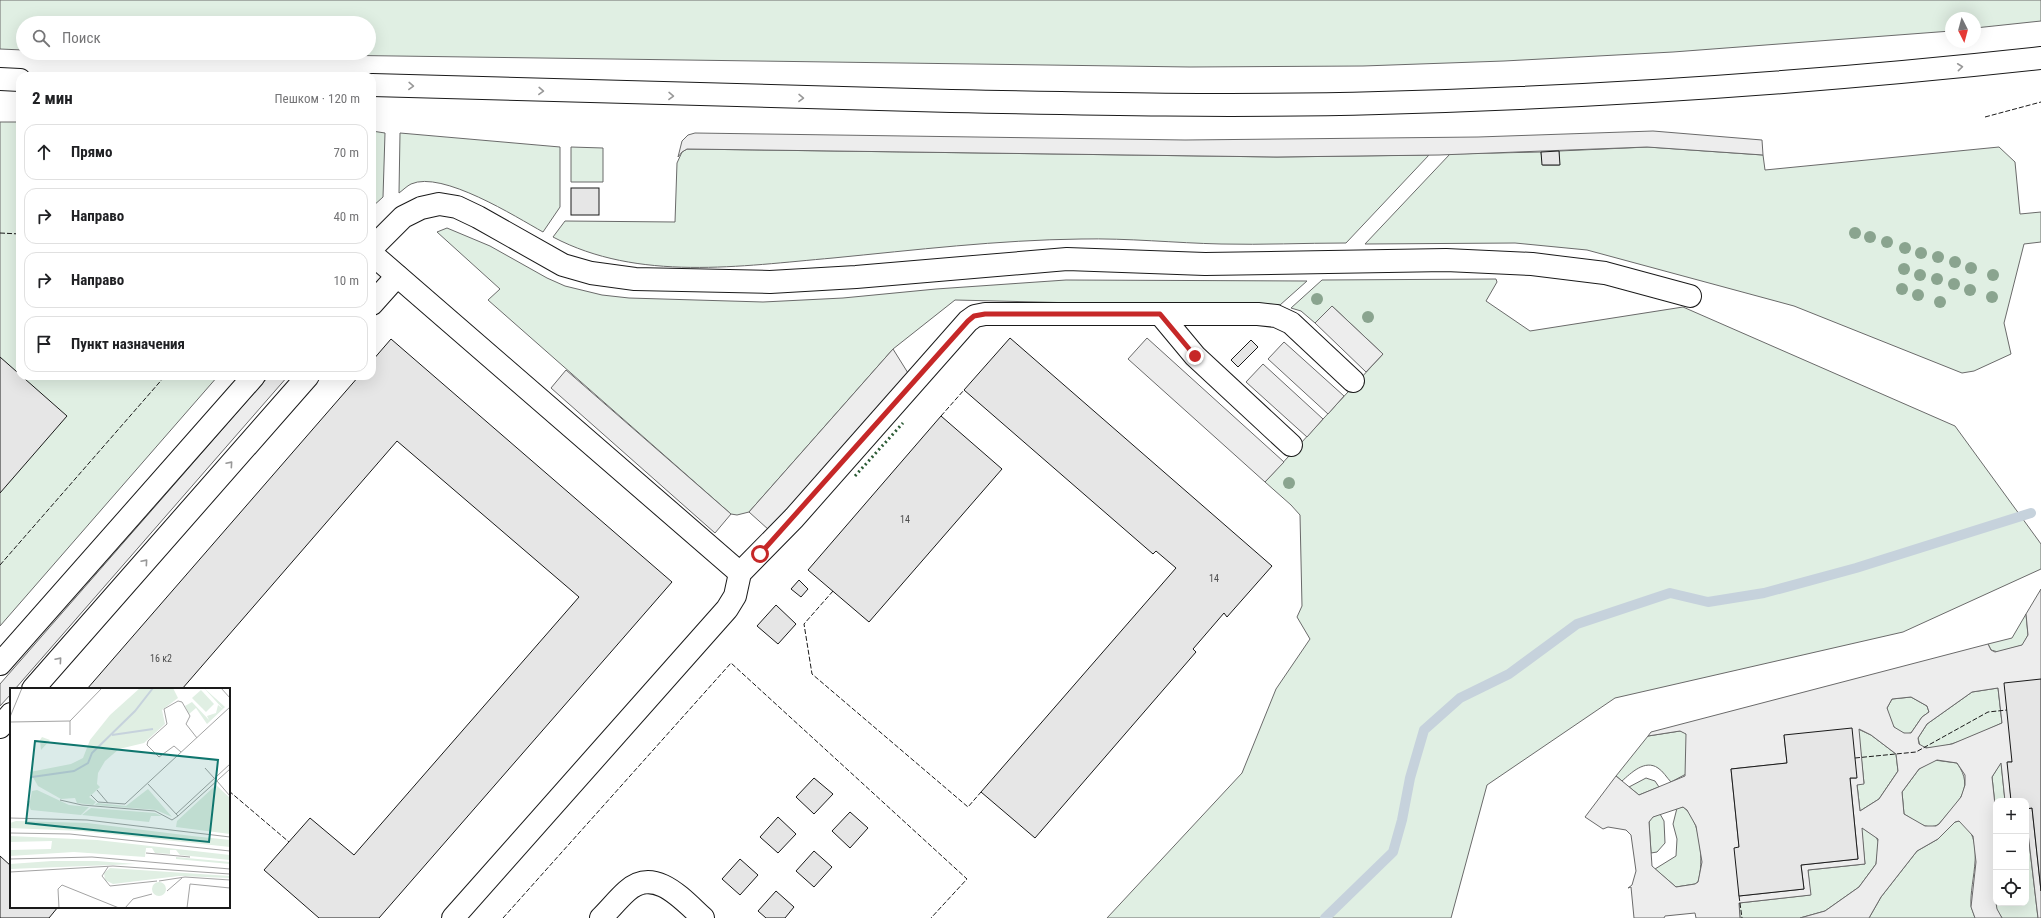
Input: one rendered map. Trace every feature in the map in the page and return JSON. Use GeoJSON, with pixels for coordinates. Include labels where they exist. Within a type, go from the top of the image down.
{"type":"FeatureCollection","features":[{"type":"Feature","properties":{"kind":"main road"},"geometry":{"type":"LineString","coordinates":[[376,85],[653,95],[981,102],[1143,104],[1375,103],[1528,98],[1718,88],[1922,71],[2041,58]]}},
{"type":"Feature","properties":{"kind":"main road"},"geometry":{"type":"LineString","coordinates":[[0,79],[16,80]]}},
{"type":"Feature","properties":{"kind":"main road"},"geometry":{"type":"LineString","coordinates":[[376,244],[403,218],[421,208],[439,204],[457,208],[478,217],[563,265],[591,273],[635,279],[770,282],[856,277],[1067,259],[1204,264],[1446,260],[1532,264],[1605,273],[1690,296]]}},
{"type":"Feature","properties":{"kind":"main road"},"geometry":{"type":"LineString","coordinates":[[376,258],[740,573]]}},
{"type":"Feature","properties":{"kind":"main road"},"geometry":{"type":"LineString","coordinates":[[376,300],[397,276]]}},
{"type":"Feature","properties":{"kind":"main road"},"geometry":{"type":"LineString","coordinates":[[453,918],[727,609],[735,596],[740,573],[790,522],[974,316],[985,314],[1258,314],[1276,316],[1291,323],[1353,381]]}},
{"type":"Feature","properties":{"kind":"main road"},"geometry":{"type":"LineString","coordinates":[[1160,314],[1195,356],[1291,445]]}},
{"type":"Feature","properties":{"kind":"main road"},"geometry":{"type":"LineString","coordinates":[[0,664],[250,380]]}},
{"type":"Feature","properties":{"kind":"main road"},"geometry":{"type":"LineString","coordinates":[[34,688],[304,380]]}},
{"type":"Feature","properties":{"kind":"main road"},"geometry":{"type":"LineString","coordinates":[[0,727],[10,715]]}},
{"type":"Feature","properties":{"kind":"main road"},"geometry":{"type":"LineString","coordinates":[[601,918],[627,891],[639,883],[655,882],[670,889],[703,918]]}},
{"type":"Feature","properties":{"kind":"green space"},"geometry":{"type":"Polygon","coordinates":[[[0,0],[2041,0],[2041,21],[1981,27],[1981,12],[1945,12],[1945,31],[1673,52],[1504,61],[1363,66],[1190,67],[376,56],[376,16],[16,16],[16,50],[0,49],[0,0]]]}},
{"type":"Feature","properties":{"kind":"green space"},"geometry":{"type":"Polygon","coordinates":[[[0,122],[16,122],[16,380],[215,380],[0,626],[0,122]]]}},
{"type":"Feature","properties":{"kind":"green space"},"geometry":{"type":"Polygon","coordinates":[[[376,132],[385,133],[383,197],[376,203],[376,132]]]}},
{"type":"Feature","properties":{"kind":"green space"},"geometry":{"type":"Polygon","coordinates":[[[400,133],[560,147],[560,207],[543,232],[478,197],[441,183],[424,181],[411,184],[399,193],[400,133]]]}},
{"type":"Feature","properties":{"kind":"green space"},"geometry":{"type":"Polygon","coordinates":[[[571,147],[603,148],[603,182],[571,182],[571,147]]]}},
{"type":"Feature","properties":{"kind":"green space"},"geometry":{"type":"Polygon","coordinates":[[[1648,147],[1763,155],[1765,170],[1999,147],[2015,162],[2020,214],[2041,212],[2041,242],[2024,244],[2004,323],[2011,354],[1974,371],[1962,373],[1794,306],[1587,250],[1515,243],[1365,244],[1450,154],[1541,152],[1543,165],[1559,165],[1559,151],[1648,147]]]}},
{"type":"Feature","properties":{"kind":"green space"},"geometry":{"type":"Polygon","coordinates":[[[687,149],[1277,157],[1429,155],[1346,243],[1237,244],[1116,239],[1019,241],[726,267],[690,267],[655,266],[620,260],[586,251],[553,237],[565,221],[675,222],[677,163],[682,152],[687,149]]]}},
{"type":"Feature","properties":{"kind":"green space"},"geometry":{"type":"Polygon","coordinates":[[[447,228],[490,246],[547,278],[565,286],[602,295],[629,298],[763,302],[843,298],[936,289],[1066,280],[1307,281],[1280,305],[1202,306],[955,300],[893,349],[749,512],[737,515],[731,514],[488,300],[500,289],[437,232],[447,228]]]}},
{"type":"Feature","properties":{"kind":"green space"},"geometry":{"type":"Polygon","coordinates":[[[1496,279],[1497,282],[1486,301],[1530,331],[1683,307],[1955,426],[2041,544],[2041,569],[1903,632],[1615,698],[1487,785],[1451,918],[1107,918],[1242,773],[1276,689],[1310,639],[1297,617],[1302,606],[1300,515],[1265,482],[1383,354],[1332,306],[1315,323],[1301,311],[1291,308],[1322,280],[1496,279]]]}},
{"type":"Feature","properties":{"kind":"green space"},"geometry":{"type":"Polygon","coordinates":[[[2026,614],[2028,635],[2023,645],[1998,652],[1991,650],[1988,644],[2012,638],[2026,614]]]}},
{"type":"Feature","properties":{"kind":"green space"},"geometry":{"type":"Polygon","coordinates":[[[1998,688],[2002,723],[1949,745],[1928,748],[1920,746],[1918,738],[1927,724],[1972,692],[1998,688]]]}},
{"type":"Feature","properties":{"kind":"green space"},"geometry":{"type":"Polygon","coordinates":[[[1911,697],[1927,706],[1929,712],[1922,717],[1911,733],[1906,734],[1897,730],[1891,722],[1887,708],[1892,699],[1911,697]]]}},
{"type":"Feature","properties":{"kind":"green space"},"geometry":{"type":"Polygon","coordinates":[[[1858,729],[1871,735],[1896,754],[1898,771],[1879,799],[1860,811],[1857,784],[1864,783],[1858,729]]]}},
{"type":"Feature","properties":{"kind":"green space"},"geometry":{"type":"Polygon","coordinates":[[[1680,731],[1686,733],[1687,738],[1686,774],[1671,782],[1660,769],[1648,765],[1638,768],[1622,781],[1616,776],[1648,736],[1680,731]]]}},
{"type":"Feature","properties":{"kind":"green space"},"geometry":{"type":"Polygon","coordinates":[[[1934,760],[1957,763],[1965,781],[1962,796],[1957,803],[1939,824],[1930,827],[1916,822],[1904,814],[1902,792],[1919,769],[1934,760]]]}},
{"type":"Feature","properties":{"kind":"green space"},"geometry":{"type":"Polygon","coordinates":[[[2001,762],[2005,798],[1994,798],[1992,777],[2001,762]]]}},
{"type":"Feature","properties":{"kind":"green space"},"geometry":{"type":"Polygon","coordinates":[[[1646,778],[1655,781],[1659,787],[1639,795],[1629,787],[1646,778]]]}},
{"type":"Feature","properties":{"kind":"green space"},"geometry":{"type":"Polygon","coordinates":[[[1683,807],[1694,821],[1700,842],[1701,864],[1698,882],[1695,884],[1676,887],[1655,869],[1676,856],[1677,839],[1673,824],[1677,808],[1683,807]]]}},
{"type":"Feature","properties":{"kind":"green space"},"geometry":{"type":"Polygon","coordinates":[[[1660,814],[1664,821],[1665,843],[1657,852],[1651,853],[1649,822],[1651,817],[1660,814]]]}},
{"type":"Feature","properties":{"kind":"green space"},"geometry":{"type":"Polygon","coordinates":[[[1959,821],[1968,828],[1973,838],[1975,848],[1971,906],[1975,918],[1869,918],[1881,897],[1917,851],[1938,839],[1955,822],[1959,821]]]}},
{"type":"Feature","properties":{"kind":"green space"},"geometry":{"type":"Polygon","coordinates":[[[1861,827],[1876,837],[1879,843],[1876,864],[1859,887],[1825,911],[1800,918],[1740,918],[1739,903],[1810,895],[1808,870],[1865,864],[1861,827]]]}},
{"type":"Feature","properties":{"kind":"green space"},"geometry":{"type":"Polygon","coordinates":[[[2029,842],[2038,918],[2002,918],[1996,909],[1996,906],[2029,906],[2029,842]]]}},
{"type":"Feature","properties":{"kind":"shaded area"},"geometry":{"type":"Polygon","coordinates":[[[1653,131],[1762,140],[1763,155],[1647,147],[1439,155],[1277,157],[687,149],[678,157],[682,141],[688,135],[695,133],[1185,140],[1478,137],[1653,131]]]}},
{"type":"Feature","properties":{"kind":"shaded area"},"geometry":{"type":"Polygon","coordinates":[[[1332,306],[1383,354],[1366,372],[1315,323],[1332,306]]]}},
{"type":"Feature","properties":{"kind":"shaded area"},"geometry":{"type":"Polygon","coordinates":[[[1147,338],[1284,462],[1265,482],[1128,359],[1147,338]]]}},
{"type":"Feature","properties":{"kind":"shaded area"},"geometry":{"type":"Polygon","coordinates":[[[1284,342],[1344,396],[1328,414],[1268,359],[1284,342]]]}},
{"type":"Feature","properties":{"kind":"shaded area"},"geometry":{"type":"Polygon","coordinates":[[[893,349],[908,373],[769,530],[749,512],[893,349]]]}},
{"type":"Feature","properties":{"kind":"shaded area"},"geometry":{"type":"Polygon","coordinates":[[[1263,364],[1323,419],[1307,437],[1246,382],[1263,364]]]}},
{"type":"Feature","properties":{"kind":"shaded area"},"geometry":{"type":"Polygon","coordinates":[[[566,370],[731,514],[715,533],[551,388],[566,370]]]}},
{"type":"Feature","properties":{"kind":"shaded area"},"geometry":{"type":"Polygon","coordinates":[[[266,380],[285,380],[16,688],[10,688],[10,695],[0,706],[0,684],[266,380]]]}},
{"type":"Feature","properties":{"kind":"shaded area"},"geometry":{"type":"Polygon","coordinates":[[[2041,589],[2041,679],[2012,762],[2008,762],[2011,798],[2005,798],[2001,763],[1992,777],[1994,798],[1993,798],[1993,906],[1996,906],[2002,918],[1975,918],[1971,907],[1976,862],[1973,836],[1959,821],[1955,822],[1938,839],[1917,851],[1881,897],[1869,918],[1800,918],[1825,911],[1859,887],[1876,864],[1878,839],[1862,828],[1865,864],[1808,870],[1811,895],[1739,903],[1740,918],[1696,918],[1695,913],[1665,916],[1664,918],[1634,918],[1631,887],[1628,888],[1632,885],[1636,871],[1631,835],[1626,830],[1608,827],[1603,829],[1585,817],[1616,776],[1639,795],[1685,776],[1686,734],[1680,731],[1648,736],[1651,732],[1988,644],[1991,650],[1995,652],[2022,645],[2028,635],[2026,614],[2041,589]],[[1998,688],[1972,692],[1927,724],[1918,738],[1919,744],[1926,748],[1952,744],[2002,723],[1998,688]],[[1911,697],[1892,699],[1887,708],[1894,727],[1904,733],[1911,733],[1922,717],[1929,712],[1927,706],[1911,697]],[[1859,729],[1864,784],[1857,785],[1860,811],[1879,799],[1898,771],[1896,754],[1871,735],[1859,729]],[[1784,735],[1787,763],[1731,769],[1739,847],[1739,896],[1804,889],[1801,865],[1858,859],[1850,778],[1856,778],[1784,735]],[[1937,760],[1919,769],[1902,792],[1904,814],[1925,826],[1936,826],[1939,824],[1961,797],[1965,785],[1965,775],[1957,763],[1937,760]],[[1683,807],[1653,817],[1649,822],[1652,866],[1676,887],[1695,884],[1698,882],[1702,862],[1696,826],[1687,810],[1683,807]]]}},
{"type":"Feature","properties":{"kind":"shaded area"},"geometry":{"type":"Polygon","coordinates":[[[2029,808],[2032,808],[2041,891],[2041,918],[2038,918],[2029,842],[2029,808]]]}},
{"type":"Feature","properties":{"kind":"building"},"geometry":{"type":"Polygon","coordinates":[[[1559,151],[1560,165],[1542,165],[1541,152],[1559,151]]]}},
{"type":"Feature","properties":{"kind":"building"},"geometry":{"type":"Polygon","coordinates":[[[571,188],[599,188],[599,215],[571,215],[571,188]]]}},
{"type":"Feature","properties":{"kind":"building"},"geometry":{"type":"Polygon","coordinates":[[[1010,338],[1272,566],[1227,617],[1224,613],[1193,649],[1196,652],[1035,838],[981,792],[1176,568],[1156,551],[1153,554],[964,390],[1010,338]]]}},
{"type":"Feature","properties":{"kind":"building"},"geometry":{"type":"Polygon","coordinates":[[[391,339],[672,582],[379,918],[319,918],[264,870],[310,818],[354,855],[579,597],[397,441],[183,688],[88,688],[356,380],[376,380],[376,356],[391,339]]]}},
{"type":"Feature","properties":{"kind":"building"},"geometry":{"type":"Polygon","coordinates":[[[1251,340],[1258,347],[1238,367],[1231,360],[1251,340]]]}},
{"type":"Feature","properties":{"kind":"building"},"geometry":{"type":"Polygon","coordinates":[[[0,357],[16,371],[16,380],[26,380],[67,416],[0,493],[0,357]]]}},
{"type":"Feature","properties":{"kind":"building"},"geometry":{"type":"Polygon","coordinates":[[[941,416],[1002,469],[869,622],[808,570],[941,416]]]}},
{"type":"Feature","properties":{"kind":"building"},"geometry":{"type":"Polygon","coordinates":[[[799,580],[808,589],[801,597],[791,589],[799,580]]]}},
{"type":"Feature","properties":{"kind":"building"},"geometry":{"type":"Polygon","coordinates":[[[776,605],[796,624],[778,644],[757,626],[776,605]]]}},
{"type":"Feature","properties":{"kind":"building"},"geometry":{"type":"Polygon","coordinates":[[[2041,679],[2041,891],[2032,808],[2029,808],[2029,798],[2011,798],[2007,762],[2012,762],[2004,683],[2041,679]]]}},
{"type":"Feature","properties":{"kind":"building"},"geometry":{"type":"Polygon","coordinates":[[[1852,728],[1857,778],[1850,778],[1858,859],[1801,865],[1804,889],[1739,896],[1734,848],[1739,847],[1731,769],[1787,763],[1784,735],[1852,728]]]}},
{"type":"Feature","properties":{"kind":"building"},"geometry":{"type":"Polygon","coordinates":[[[814,778],[833,794],[814,814],[796,797],[814,778]]]}},
{"type":"Feature","properties":{"kind":"building"},"geometry":{"type":"Polygon","coordinates":[[[850,812],[868,828],[850,848],[832,831],[850,812]]]}},
{"type":"Feature","properties":{"kind":"building"},"geometry":{"type":"Polygon","coordinates":[[[778,817],[796,834],[778,853],[760,837],[778,817]]]}},
{"type":"Feature","properties":{"kind":"building"},"geometry":{"type":"Polygon","coordinates":[[[814,851],[832,867],[814,887],[796,871],[814,851]]]}},
{"type":"Feature","properties":{"kind":"building"},"geometry":{"type":"Polygon","coordinates":[[[0,856],[10,865],[10,908],[57,908],[49,918],[0,918],[0,856]]]}},
{"type":"Feature","properties":{"kind":"building"},"geometry":{"type":"Polygon","coordinates":[[[740,859],[758,875],[740,895],[722,879],[740,859]]]}},
{"type":"Feature","properties":{"kind":"building"},"geometry":{"type":"Polygon","coordinates":[[[776,891],[794,907],[785,918],[766,918],[758,911],[776,891]]]}},
{"type":"Feature","properties":{"kind":"waterway"},"geometry":{"type":"LineString","coordinates":[[1325,918],[1393,852],[1402,820],[1410,778],[1424,730],[1460,698],[1509,674],[1577,624],[1670,593],[1708,602],[1764,593],[1856,568],[2031,513]]}},
{"type":"Feature","properties":{"kind":"hedge"},"geometry":{"type":"LineString","coordinates":[[855,476],[903,423]]}},
{"type":"Feature","properties":{"kind":"fence"},"geometry":{"type":"LineString","coordinates":[[1985,117],[2041,102]]}},
{"type":"Feature","properties":{"kind":"fence"},"geometry":{"type":"LineString","coordinates":[[0,233],[16,234]]}},
{"type":"Feature","properties":{"kind":"fence"},"geometry":{"type":"LineString","coordinates":[[0,565],[162,380]]}},
{"type":"Feature","properties":{"kind":"fence"},"geometry":{"type":"LineString","coordinates":[[941,416],[964,390]]}},
{"type":"Feature","properties":{"kind":"fence"},"geometry":{"type":"LineString","coordinates":[[833,591],[804,624],[812,674],[968,807],[981,792]]}},
{"type":"Feature","properties":{"kind":"fence"},"geometry":{"type":"LineString","coordinates":[[503,918],[731,663],[967,879],[931,918]]}},
{"type":"Feature","properties":{"kind":"fence"},"geometry":{"type":"LineString","coordinates":[[1855,758],[1916,752],[1988,712],[2007,710]]}},
{"type":"Feature","properties":{"kind":"fence"},"geometry":{"type":"LineString","coordinates":[[230,792],[289,842]]}},
{"type":"Feature","properties":{"kind":"fence"},"geometry":{"type":"LineString","coordinates":[[1739,896],[1742,918]]}},
{"type":"Feature","properties":{"kind":"route"},"geometry":{"type":"LineString","coordinates":[[760,554],[794,518],[974,316],[985,314],[1068,313],[1160,314],[1195,356]]}}]}
